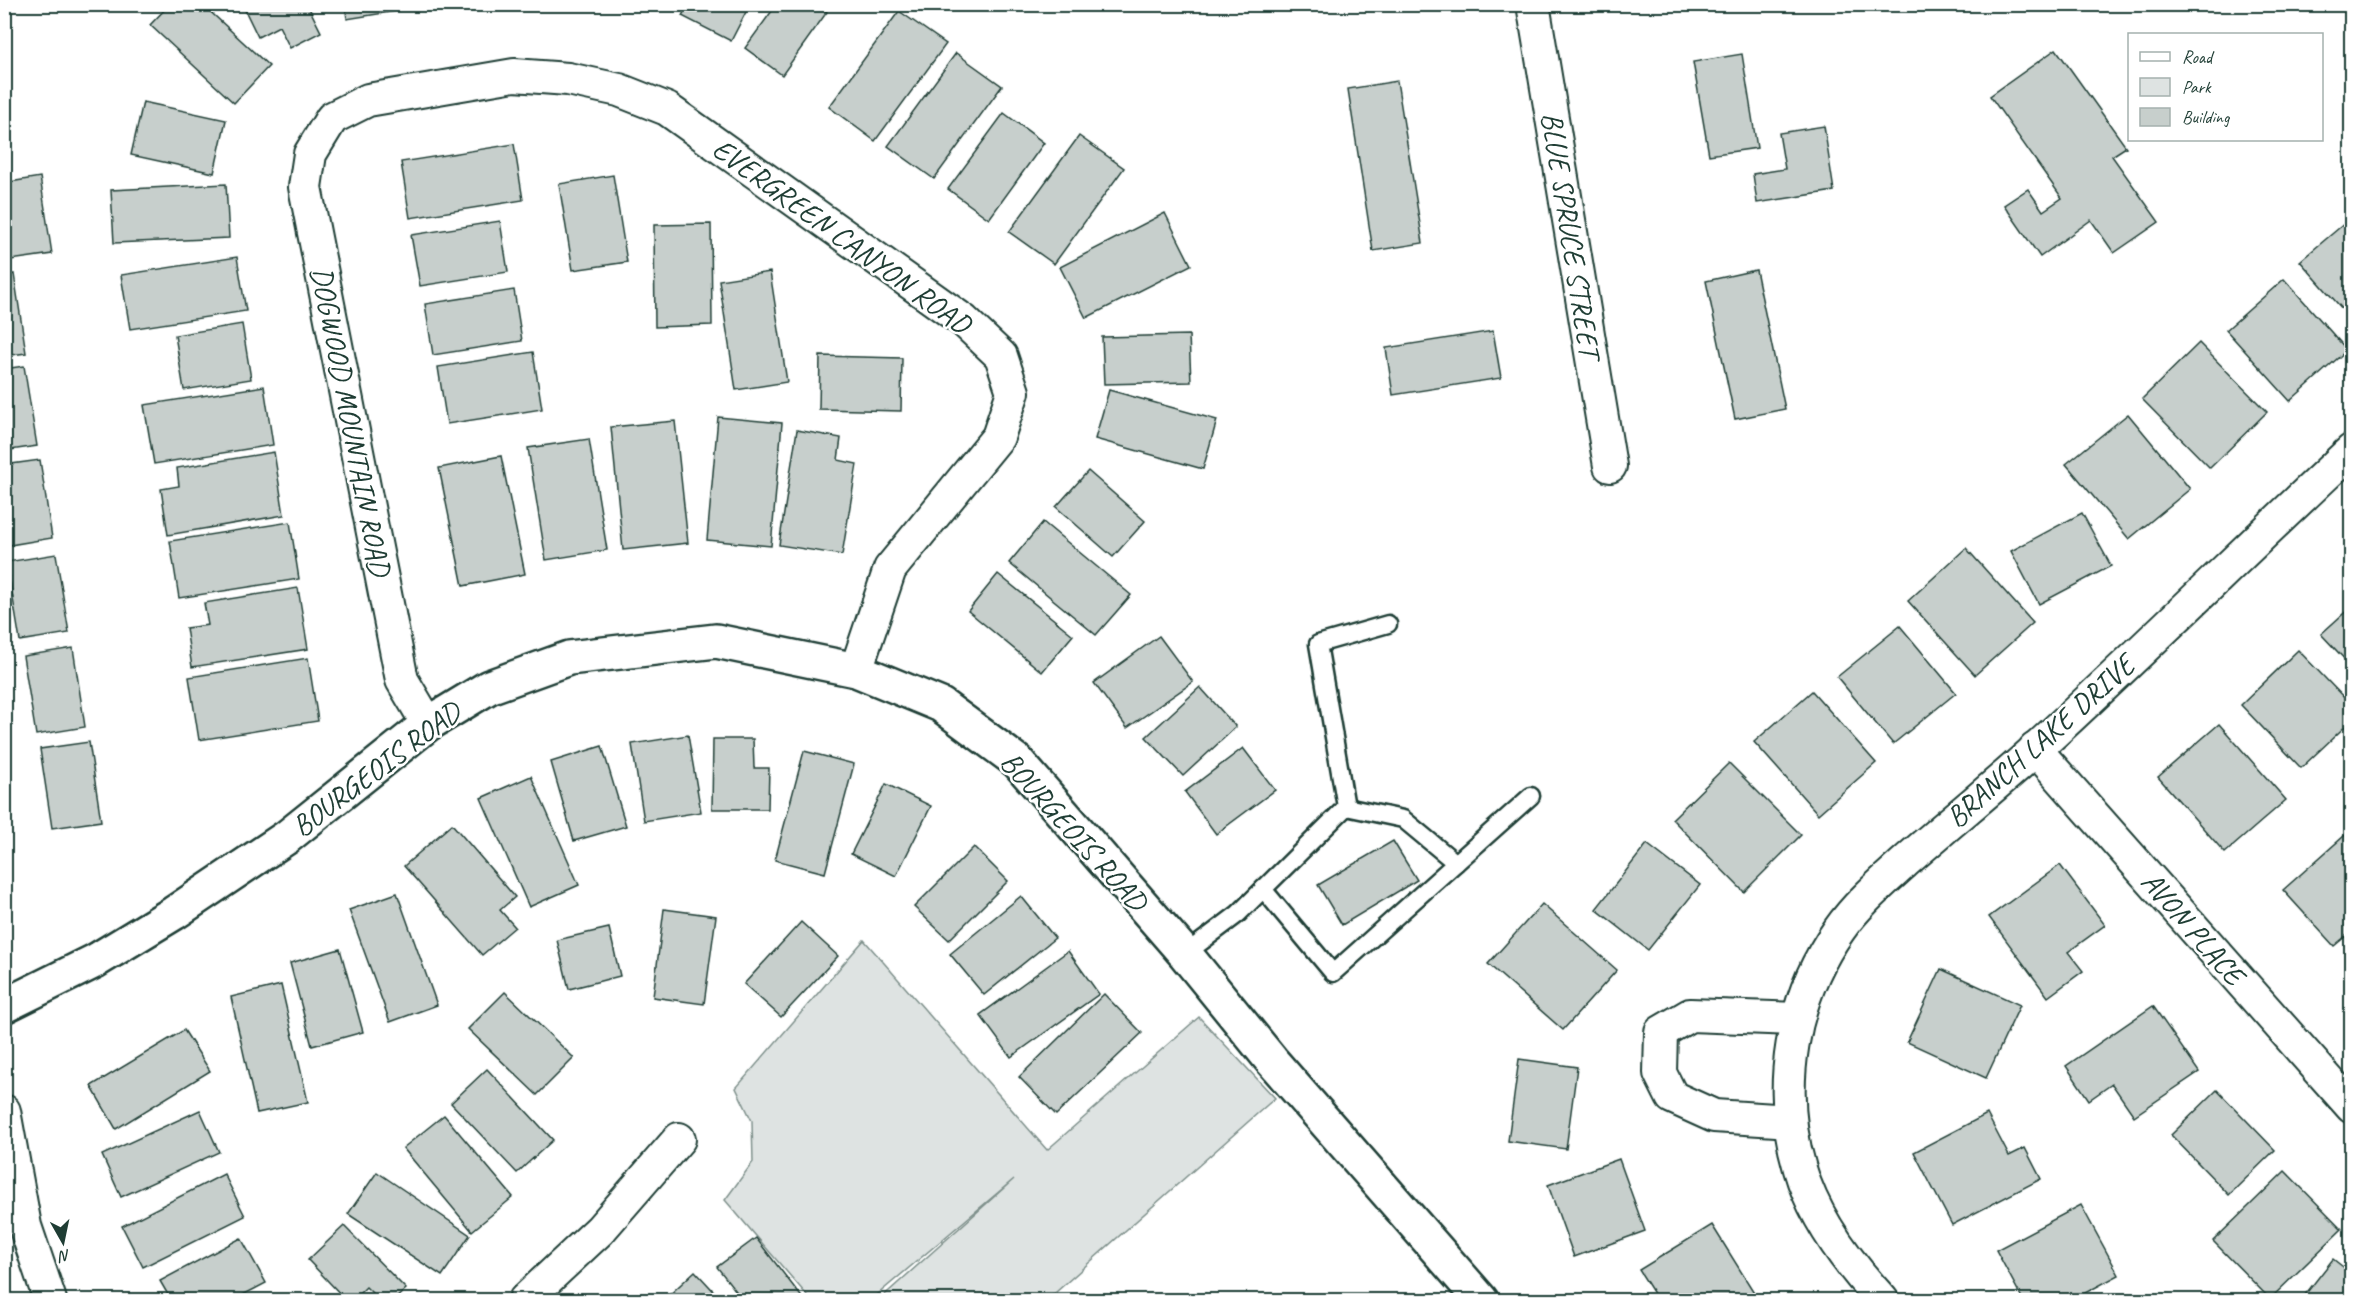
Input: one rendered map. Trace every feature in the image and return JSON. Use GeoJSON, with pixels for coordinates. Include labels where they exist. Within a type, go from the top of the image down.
{"type":"FeatureCollection","features":[{"type":"Feature","properties":{"kind":"street","name":"BLUE SPRUCE STREET"},"geometry":{"type":"LineString","coordinates":[[1533,4],[1610,466]]}},
{"type":"Feature","properties":{"kind":"street","name":"EVERGREEN CANYON ROAD"},"geometry":{"type":"LineString","coordinates":[[332,118],[368,100],[514,75],[568,79],[619,90],[667,109],[964,321],[1000,356],[1013,392],[998,438],[890,569],[856,670]]}},
{"type":"Feature","properties":{"kind":"street","name":"DOGWOOD MOUNTAIN ROAD"},"geometry":{"type":"LineString","coordinates":[[332,118],[310,154],[305,187],[402,680],[428,724]]}},
{"type":"Feature","properties":{"kind":"street","name":"BRANCH LAKE DRIVE"},"geometry":{"type":"LineString","coordinates":[[1881,1300],[1855,1271],[1819,1215],[1800,1170],[1790,1121],[1789,1071],[1797,1019],[1813,974],[1839,929],[1859,907],[1912,856],[2035,749],[2352,450]]}},
{"type":"Feature","properties":{"kind":"street","name":"BOURGEOIS ROAD"},"geometry":{"type":"LineString","coordinates":[[4,1006],[95,961],[174,913],[287,837],[428,724],[489,687],[569,658],[716,641],[856,670],[941,705],[1018,762],[1185,954],[1272,1061],[1481,1300]]}},
{"type":"Feature","properties":{"kind":"street","name":"AVON PLACE"},"geometry":{"type":"LineString","coordinates":[[2035,749],[2352,1107]]}},
{"type":"Feature","properties":{"kind":"street"},"geometry":{"type":"LineString","coordinates":[[1790,1121],[1714,1116],[1672,1097],[1659,1073],[1661,1032],[1690,1015],[1797,1019]]}},
{"type":"Feature","properties":{"kind":"street"},"geometry":{"type":"LineString","coordinates":[[4,1111],[25,1226],[50,1300]]}},
{"type":"Feature","properties":{"kind":"street"},"geometry":{"type":"LineString","coordinates":[[525,1300],[600,1230],[679,1139]]}},
{"type":"Feature","properties":{"kind":"lane"},"geometry":{"type":"LineString","coordinates":[[1346,807],[1318,644],[1388,624]]}},
{"type":"Feature","properties":{"kind":"lane"},"geometry":{"type":"LineString","coordinates":[[1263,889],[1333,973],[1531,796]]}},
{"type":"Feature","properties":{"kind":"lane"},"geometry":{"type":"LineString","coordinates":[[1346,807],[1403,819],[1456,863]]}},
{"type":"Feature","properties":{"kind":"lane"},"geometry":{"type":"LineString","coordinates":[[1185,954],[1238,914],[1346,807]]}},
{"type":"Feature","properties":{"kind":"green space"},"geometry":{"type":"Polygon","coordinates":[[[864,940],[1047,1150],[1199,1017],[1275,1098],[1047,1300],[879,1300],[1014,1179],[871,1300],[811,1300],[725,1200],[753,1162],[752,1121],[736,1088],[864,940]]]}},
{"type":"Feature","properties":{"kind":"building"},"geometry":{"type":"Polygon","coordinates":[[[170,4],[202,4],[269,66],[234,103],[150,25],[170,4]]]}},
{"type":"Feature","properties":{"kind":"building"},"geometry":{"type":"Polygon","coordinates":[[[242,4],[307,4],[321,32],[290,48],[279,26],[258,37],[242,4]]]}},
{"type":"Feature","properties":{"kind":"building"},"geometry":{"type":"Polygon","coordinates":[[[345,4],[402,4],[402,10],[347,19],[345,4]]]}},
{"type":"Feature","properties":{"kind":"building"},"geometry":{"type":"Polygon","coordinates":[[[688,4],[750,4],[731,41],[682,16],[688,4]]]}},
{"type":"Feature","properties":{"kind":"building"},"geometry":{"type":"Polygon","coordinates":[[[777,4],[816,4],[827,12],[782,75],[745,48],[777,4]]]}},
{"type":"Feature","properties":{"kind":"building"},"geometry":{"type":"Polygon","coordinates":[[[899,11],[946,44],[875,141],[829,107],[899,11]]]}},
{"type":"Feature","properties":{"kind":"building"},"geometry":{"type":"Polygon","coordinates":[[[2056,49],[2126,147],[2112,156],[2159,222],[2114,253],[2091,220],[2040,257],[2004,205],[2028,189],[2043,211],[2062,198],[1990,96],[2056,49]]]}},
{"type":"Feature","properties":{"kind":"building"},"geometry":{"type":"Polygon","coordinates":[[[956,53],[1002,86],[934,179],[888,146],[956,53]]]}},
{"type":"Feature","properties":{"kind":"building"},"geometry":{"type":"Polygon","coordinates":[[[1742,54],[1757,148],[1709,155],[1693,62],[1742,54]]]}},
{"type":"Feature","properties":{"kind":"building"},"geometry":{"type":"Polygon","coordinates":[[[1397,81],[1423,243],[1373,251],[1348,89],[1397,81]]]}},
{"type":"Feature","properties":{"kind":"building"},"geometry":{"type":"Polygon","coordinates":[[[143,102],[226,120],[214,173],[131,155],[143,102]]]}},
{"type":"Feature","properties":{"kind":"building"},"geometry":{"type":"Polygon","coordinates":[[[1004,113],[1044,143],[989,219],[948,189],[1004,113]]]}},
{"type":"Feature","properties":{"kind":"building"},"geometry":{"type":"Polygon","coordinates":[[[1824,126],[1834,191],[1757,203],[1753,174],[1785,169],[1779,133],[1824,126]]]}},
{"type":"Feature","properties":{"kind":"building"},"geometry":{"type":"Polygon","coordinates":[[[1079,136],[1124,168],[1054,264],[1009,232],[1079,136]]]}},
{"type":"Feature","properties":{"kind":"building"},"geometry":{"type":"Polygon","coordinates":[[[514,144],[523,200],[410,218],[401,162],[514,144]]]}},
{"type":"Feature","properties":{"kind":"building"},"geometry":{"type":"Polygon","coordinates":[[[613,175],[627,262],[573,270],[559,184],[613,175]]]}},
{"type":"Feature","properties":{"kind":"building"},"geometry":{"type":"Polygon","coordinates":[[[40,177],[52,254],[4,261],[4,183],[40,177]]]}},
{"type":"Feature","properties":{"kind":"building"},"geometry":{"type":"Polygon","coordinates":[[[226,184],[229,238],[114,243],[111,190],[226,184]]]}},
{"type":"Feature","properties":{"kind":"building"},"geometry":{"type":"Polygon","coordinates":[[[1165,213],[1191,265],[1086,318],[1060,267],[1165,213]]]}},
{"type":"Feature","properties":{"kind":"building"},"geometry":{"type":"Polygon","coordinates":[[[2352,217],[2352,320],[2300,261],[2352,217]]]}},
{"type":"Feature","properties":{"kind":"building"},"geometry":{"type":"Polygon","coordinates":[[[500,221],[508,272],[420,286],[411,235],[500,221]]]}},
{"type":"Feature","properties":{"kind":"building"},"geometry":{"type":"Polygon","coordinates":[[[711,224],[712,325],[655,327],[654,225],[711,224]]]}},
{"type":"Feature","properties":{"kind":"building"},"geometry":{"type":"Polygon","coordinates":[[[237,257],[246,311],[130,329],[121,275],[237,257]]]}},
{"type":"Feature","properties":{"kind":"building"},"geometry":{"type":"Polygon","coordinates":[[[1756,270],[1785,409],[1735,419],[1706,281],[1756,270]]]}},
{"type":"Feature","properties":{"kind":"building"},"geometry":{"type":"Polygon","coordinates":[[[770,272],[787,382],[736,390],[719,280],[770,272]]]}},
{"type":"Feature","properties":{"kind":"building"},"geometry":{"type":"Polygon","coordinates":[[[14,274],[26,353],[4,356],[4,276],[14,274]]]}},
{"type":"Feature","properties":{"kind":"building"},"geometry":{"type":"Polygon","coordinates":[[[2284,279],[2347,350],[2290,401],[2226,330],[2284,279]]]}},
{"type":"Feature","properties":{"kind":"building"},"geometry":{"type":"Polygon","coordinates":[[[514,290],[522,341],[433,355],[425,304],[514,290]]]}},
{"type":"Feature","properties":{"kind":"building"},"geometry":{"type":"Polygon","coordinates":[[[242,324],[251,379],[184,390],[175,335],[242,324]]]}},
{"type":"Feature","properties":{"kind":"building"},"geometry":{"type":"Polygon","coordinates":[[[1493,331],[1501,378],[1393,395],[1386,348],[1493,331]]]}},
{"type":"Feature","properties":{"kind":"building"},"geometry":{"type":"Polygon","coordinates":[[[1189,335],[1191,382],[1104,384],[1102,337],[1189,335]]]}},
{"type":"Feature","properties":{"kind":"building"},"geometry":{"type":"Polygon","coordinates":[[[2199,343],[2267,412],[2210,468],[2142,399],[2199,343]]]}},
{"type":"Feature","properties":{"kind":"building"},"geometry":{"type":"Polygon","coordinates":[[[533,352],[542,409],[447,424],[438,367],[533,352]]]}},
{"type":"Feature","properties":{"kind":"building"},"geometry":{"type":"Polygon","coordinates":[[[820,356],[902,358],[901,411],[819,409],[820,356]]]}},
{"type":"Feature","properties":{"kind":"building"},"geometry":{"type":"Polygon","coordinates":[[[24,366],[37,446],[4,451],[4,369],[24,366]]]}},
{"type":"Feature","properties":{"kind":"building"},"geometry":{"type":"Polygon","coordinates":[[[264,386],[273,445],[154,464],[144,405],[264,386]]]}},
{"type":"Feature","properties":{"kind":"building"},"geometry":{"type":"Polygon","coordinates":[[[1109,390],[1217,420],[1203,469],[1095,439],[1109,390]]]}},
{"type":"Feature","properties":{"kind":"building"},"geometry":{"type":"Polygon","coordinates":[[[2128,414],[2190,489],[2129,539],[2066,464],[2128,414]]]}},
{"type":"Feature","properties":{"kind":"building"},"geometry":{"type":"Polygon","coordinates":[[[718,417],[782,423],[771,546],[707,540],[718,417]]]}},
{"type":"Feature","properties":{"kind":"building"},"geometry":{"type":"Polygon","coordinates":[[[675,421],[688,543],[623,550],[611,427],[675,421]]]}},
{"type":"Feature","properties":{"kind":"building"},"geometry":{"type":"Polygon","coordinates":[[[797,430],[841,438],[838,460],[857,464],[842,555],[779,545],[797,430]]]}},
{"type":"Feature","properties":{"kind":"building"},"geometry":{"type":"Polygon","coordinates":[[[589,439],[607,550],[546,560],[528,448],[589,439]]]}},
{"type":"Feature","properties":{"kind":"building"},"geometry":{"type":"Polygon","coordinates":[[[274,452],[284,515],[168,535],[161,489],[179,486],[177,468],[274,452]]]}},
{"type":"Feature","properties":{"kind":"building"},"geometry":{"type":"Polygon","coordinates":[[[501,456],[525,574],[463,586],[439,468],[501,456]]]}},
{"type":"Feature","properties":{"kind":"building"},"geometry":{"type":"Polygon","coordinates":[[[40,460],[52,538],[4,546],[4,465],[40,460]]]}},
{"type":"Feature","properties":{"kind":"building"},"geometry":{"type":"Polygon","coordinates":[[[1088,471],[1145,521],[1113,557],[1056,507],[1088,471]]]}},
{"type":"Feature","properties":{"kind":"building"},"geometry":{"type":"Polygon","coordinates":[[[2082,513],[2111,566],[2039,604],[2011,551],[2082,513]]]}},
{"type":"Feature","properties":{"kind":"building"},"geometry":{"type":"Polygon","coordinates":[[[290,522],[299,579],[179,598],[170,541],[290,522]]]}},
{"type":"Feature","properties":{"kind":"building"},"geometry":{"type":"Polygon","coordinates":[[[1043,522],[1131,595],[1096,635],[1009,563],[1043,522]]]}},
{"type":"Feature","properties":{"kind":"building"},"geometry":{"type":"Polygon","coordinates":[[[1966,548],[2033,623],[1975,675],[1908,601],[1966,548]]]}},
{"type":"Feature","properties":{"kind":"building"},"geometry":{"type":"Polygon","coordinates":[[[56,554],[69,633],[20,641],[7,562],[56,554]]]}},
{"type":"Feature","properties":{"kind":"building"},"geometry":{"type":"Polygon","coordinates":[[[998,574],[1073,635],[1042,672],[968,611],[998,574]]]}},
{"type":"Feature","properties":{"kind":"building"},"geometry":{"type":"Polygon","coordinates":[[[298,588],[308,649],[192,667],[186,628],[208,625],[204,603],[298,588]]]}},
{"type":"Feature","properties":{"kind":"building"},"geometry":{"type":"Polygon","coordinates":[[[2352,606],[2352,667],[2321,634],[2352,606]]]}},
{"type":"Feature","properties":{"kind":"building"},"geometry":{"type":"Polygon","coordinates":[[[1900,626],[1956,693],[1893,744],[1837,677],[1900,626]]]}},
{"type":"Feature","properties":{"kind":"building"},"geometry":{"type":"Polygon","coordinates":[[[1159,636],[1193,682],[1127,728],[1094,683],[1159,636]]]}},
{"type":"Feature","properties":{"kind":"building"},"geometry":{"type":"Polygon","coordinates":[[[73,648],[85,727],[36,735],[23,656],[73,648]]]}},
{"type":"Feature","properties":{"kind":"building"},"geometry":{"type":"Polygon","coordinates":[[[2298,650],[2352,706],[2352,720],[2301,768],[2241,705],[2298,650]]]}},
{"type":"Feature","properties":{"kind":"building"},"geometry":{"type":"Polygon","coordinates":[[[308,658],[318,721],[199,740],[189,677],[308,658]]]}},
{"type":"Feature","properties":{"kind":"building"},"geometry":{"type":"Polygon","coordinates":[[[1200,687],[1236,727],[1183,776],[1146,737],[1200,687]]]}},
{"type":"Feature","properties":{"kind":"building"},"geometry":{"type":"Polygon","coordinates":[[[1812,691],[1876,763],[1818,814],[1754,742],[1812,691]]]}},
{"type":"Feature","properties":{"kind":"building"},"geometry":{"type":"Polygon","coordinates":[[[2219,724],[2286,800],[2225,853],[2158,777],[2219,724]]]}},
{"type":"Feature","properties":{"kind":"building"},"geometry":{"type":"Polygon","coordinates":[[[688,735],[701,812],[644,821],[632,744],[688,735]]]}},
{"type":"Feature","properties":{"kind":"building"},"geometry":{"type":"Polygon","coordinates":[[[713,739],[753,739],[754,768],[769,768],[768,809],[712,809],[713,739]]]}},
{"type":"Feature","properties":{"kind":"building"},"geometry":{"type":"Polygon","coordinates":[[[89,742],[101,821],[52,828],[40,749],[89,742]]]}},
{"type":"Feature","properties":{"kind":"building"},"geometry":{"type":"Polygon","coordinates":[[[602,746],[626,826],[574,841],[551,762],[602,746]]]}},
{"type":"Feature","properties":{"kind":"building"},"geometry":{"type":"Polygon","coordinates":[[[1243,748],[1275,790],[1216,834],[1185,792],[1243,748]]]}},
{"type":"Feature","properties":{"kind":"building"},"geometry":{"type":"Polygon","coordinates":[[[804,751],[854,764],[825,873],[775,860],[804,751]]]}},
{"type":"Feature","properties":{"kind":"building"},"geometry":{"type":"Polygon","coordinates":[[[1729,763],[1801,835],[1744,892],[1672,819],[1729,763]]]}},
{"type":"Feature","properties":{"kind":"building"},"geometry":{"type":"Polygon","coordinates":[[[531,776],[579,885],[529,907],[481,798],[531,776]]]}},
{"type":"Feature","properties":{"kind":"building"},"geometry":{"type":"Polygon","coordinates":[[[886,784],[931,806],[896,876],[851,854],[886,784]]]}},
{"type":"Feature","properties":{"kind":"building"},"geometry":{"type":"Polygon","coordinates":[[[452,824],[515,897],[500,910],[515,927],[482,955],[404,866],[452,824]]]}},
{"type":"Feature","properties":{"kind":"building"},"geometry":{"type":"Polygon","coordinates":[[[2352,829],[2352,931],[2334,946],[2283,890],[2352,829]]]}},
{"type":"Feature","properties":{"kind":"building"},"geometry":{"type":"Polygon","coordinates":[[[1393,841],[1417,880],[1342,925],[1318,885],[1393,841]]]}},
{"type":"Feature","properties":{"kind":"building"},"geometry":{"type":"Polygon","coordinates":[[[1647,844],[1700,885],[1648,950],[1596,909],[1647,844]]]}},
{"type":"Feature","properties":{"kind":"building"},"geometry":{"type":"Polygon","coordinates":[[[974,847],[1008,881],[949,940],[914,907],[974,847]]]}},
{"type":"Feature","properties":{"kind":"building"},"geometry":{"type":"Polygon","coordinates":[[[2060,865],[2105,925],[2068,952],[2083,971],[2048,997],[1989,917],[2060,865]]]}},
{"type":"Feature","properties":{"kind":"building"},"geometry":{"type":"Polygon","coordinates":[[[397,893],[437,1005],[390,1022],[349,910],[397,893]]]}},
{"type":"Feature","properties":{"kind":"building"},"geometry":{"type":"Polygon","coordinates":[[[1021,896],[1055,938],[984,995],[950,954],[1021,896]]]}},
{"type":"Feature","properties":{"kind":"building"},"geometry":{"type":"Polygon","coordinates":[[[1542,904],[1617,970],[1563,1030],[1488,964],[1542,904]]]}},
{"type":"Feature","properties":{"kind":"building"},"geometry":{"type":"Polygon","coordinates":[[[664,909],[716,916],[704,1004],[653,997],[664,909]]]}},
{"type":"Feature","properties":{"kind":"building"},"geometry":{"type":"Polygon","coordinates":[[[801,922],[838,956],[781,1017],[744,984],[801,922]]]}},
{"type":"Feature","properties":{"kind":"building"},"geometry":{"type":"Polygon","coordinates":[[[609,928],[620,976],[569,989],[557,940],[609,928]]]}},
{"type":"Feature","properties":{"kind":"building"},"geometry":{"type":"Polygon","coordinates":[[[340,949],[363,1032],[312,1046],[290,963],[340,949]]]}},
{"type":"Feature","properties":{"kind":"building"},"geometry":{"type":"Polygon","coordinates":[[[1068,951],[1099,994],[1011,1057],[980,1015],[1068,951]]]}},
{"type":"Feature","properties":{"kind":"building"},"geometry":{"type":"Polygon","coordinates":[[[1941,969],[2020,1005],[1986,1078],[1907,1042],[1941,969]]]}},
{"type":"Feature","properties":{"kind":"building"},"geometry":{"type":"Polygon","coordinates":[[[281,985],[308,1102],[257,1113],[231,997],[281,985]]]}},
{"type":"Feature","properties":{"kind":"building"},"geometry":{"type":"Polygon","coordinates":[[[505,992],[574,1058],[537,1095],[468,1029],[505,992]]]}},
{"type":"Feature","properties":{"kind":"building"},"geometry":{"type":"Polygon","coordinates":[[[1104,994],[1142,1033],[1056,1115],[1019,1077],[1104,994]]]}},
{"type":"Feature","properties":{"kind":"building"},"geometry":{"type":"Polygon","coordinates":[[[2153,1006],[2199,1072],[2134,1116],[2112,1084],[2089,1100],[2066,1066],[2153,1006]]]}},
{"type":"Feature","properties":{"kind":"building"},"geometry":{"type":"Polygon","coordinates":[[[184,1030],[210,1071],[116,1129],[91,1086],[184,1030]]]}},
{"type":"Feature","properties":{"kind":"building"},"geometry":{"type":"Polygon","coordinates":[[[1519,1059],[1577,1067],[1566,1149],[1508,1141],[1519,1059]]]}},
{"type":"Feature","properties":{"kind":"building"},"geometry":{"type":"Polygon","coordinates":[[[487,1069],[553,1140],[517,1173],[451,1103],[487,1069]]]}},
{"type":"Feature","properties":{"kind":"building"},"geometry":{"type":"Polygon","coordinates":[[[2217,1090],[2275,1150],[2229,1195],[2171,1135],[2217,1090]]]}},
{"type":"Feature","properties":{"kind":"building"},"geometry":{"type":"Polygon","coordinates":[[[200,1110],[219,1152],[121,1197],[102,1155],[200,1110]]]}},
{"type":"Feature","properties":{"kind":"building"},"geometry":{"type":"Polygon","coordinates":[[[1987,1114],[2009,1156],[2025,1148],[2041,1179],[1952,1225],[1914,1152],[1987,1114]]]}},
{"type":"Feature","properties":{"kind":"building"},"geometry":{"type":"Polygon","coordinates":[[[444,1115],[513,1197],[472,1231],[403,1148],[444,1115]]]}},
{"type":"Feature","properties":{"kind":"building"},"geometry":{"type":"Polygon","coordinates":[[[1619,1159],[1645,1231],[1574,1257],[1548,1185],[1619,1159]]]}},
{"type":"Feature","properties":{"kind":"building"},"geometry":{"type":"Polygon","coordinates":[[[2285,1171],[2342,1229],[2270,1299],[2213,1241],[2285,1171]]]}},
{"type":"Feature","properties":{"kind":"building"},"geometry":{"type":"Polygon","coordinates":[[[377,1172],[470,1235],[442,1276],[348,1214],[377,1172]]]}},
{"type":"Feature","properties":{"kind":"building"},"geometry":{"type":"Polygon","coordinates":[[[224,1174],[245,1216],[143,1267],[122,1226],[224,1174]]]}},
{"type":"Feature","properties":{"kind":"building"},"geometry":{"type":"Polygon","coordinates":[[[2081,1205],[2119,1275],[2072,1300],[2023,1300],[1996,1250],[2081,1205]]]}},
{"type":"Feature","properties":{"kind":"building"},"geometry":{"type":"Polygon","coordinates":[[[1712,1225],[1755,1294],[1745,1300],[1658,1300],[1639,1270],[1712,1225]]]}},
{"type":"Feature","properties":{"kind":"building"},"geometry":{"type":"Polygon","coordinates":[[[344,1226],[406,1289],[394,1300],[379,1300],[366,1287],[353,1300],[346,1300],[308,1260],[344,1226]]]}},
{"type":"Feature","properties":{"kind":"building"},"geometry":{"type":"Polygon","coordinates":[[[241,1238],[266,1283],[233,1300],[171,1300],[160,1281],[241,1238]]]}},
{"type":"Feature","properties":{"kind":"building"},"geometry":{"type":"Polygon","coordinates":[[[756,1238],[804,1300],[743,1300],[717,1267],[756,1238]]]}},
{"type":"Feature","properties":{"kind":"building"},"geometry":{"type":"Polygon","coordinates":[[[2333,1259],[2352,1274],[2352,1300],[2301,1300],[2333,1259]]]}},
{"type":"Feature","properties":{"kind":"building"},"geometry":{"type":"Polygon","coordinates":[[[695,1271],[722,1300],[664,1300],[695,1271]]]}}]}
